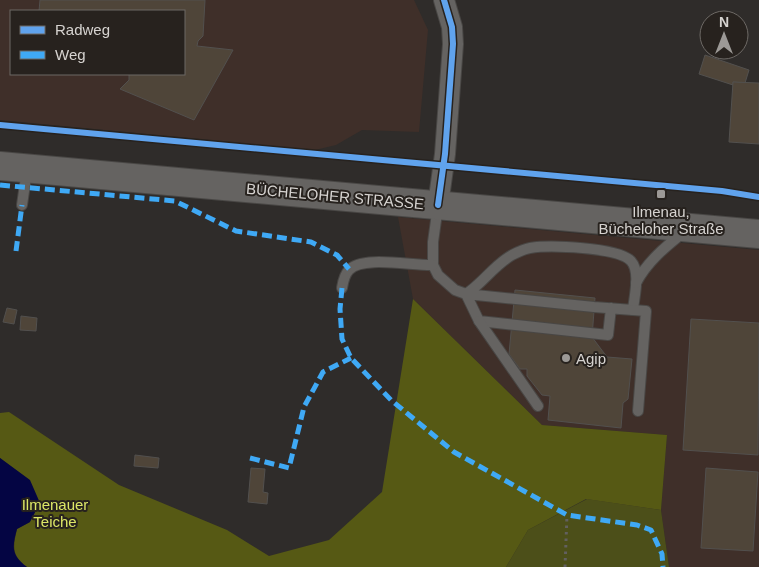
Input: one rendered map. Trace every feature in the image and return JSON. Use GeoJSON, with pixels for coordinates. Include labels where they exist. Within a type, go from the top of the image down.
{"type":"FeatureCollection","features":[{"type":"Feature","properties":{"kind":"main road","name":"BÜCHELOHER STRASSE"},"geometry":{"type":"LineString","coordinates":[[0,166],[759,234]]}},
{"type":"Feature","properties":{"kind":"street"},"geometry":{"type":"LineString","coordinates":[[438,205],[445,154],[453,52],[452,27],[444,0]]}},
{"type":"Feature","properties":{"kind":"lane"},"geometry":{"type":"LineString","coordinates":[[22,205],[28,169]]}},
{"type":"Feature","properties":{"kind":"lane"},"geometry":{"type":"LineString","coordinates":[[438,205],[433,242],[434,265],[438,275],[445,283],[466,294],[646,311],[638,411]]}},
{"type":"Feature","properties":{"kind":"lane"},"geometry":{"type":"LineString","coordinates":[[636,284],[642,272],[663,248],[690,227]]}},
{"type":"Feature","properties":{"kind":"lane"},"geometry":{"type":"LineString","coordinates":[[466,294],[512,255],[527,248],[542,246],[610,251],[623,255],[632,262],[636,270],[633,310]]}},
{"type":"Feature","properties":{"kind":"lane"},"geometry":{"type":"LineString","coordinates":[[342,288],[344,278],[349,269],[358,264],[372,262],[434,265]]}},
{"type":"Feature","properties":{"kind":"lane"},"geometry":{"type":"LineString","coordinates":[[466,294],[479,321],[538,406]]}},
{"type":"Feature","properties":{"kind":"lane"},"geometry":{"type":"LineString","coordinates":[[479,321],[608,335],[611,308]]}},
{"type":"Feature","properties":{"kind":"path"},"geometry":{"type":"LineString","coordinates":[[565,567],[567,515]]}},
{"type":"Feature","properties":{"kind":"shaded area"},"geometry":{"type":"Polygon","coordinates":[[[0,0],[414,0],[428,30],[419,132],[362,130],[336,145],[315,150],[0,120],[0,0]]]}},
{"type":"Feature","properties":{"kind":"shaded area"},"geometry":{"type":"Polygon","coordinates":[[[398,217],[759,250],[759,567],[669,567],[661,510],[667,435],[542,425],[413,299],[398,217]]]}},
{"type":"Feature","properties":{"kind":"shaded area"},"geometry":{"type":"Polygon","coordinates":[[[0,458],[30,480],[40,503],[30,522],[17,529],[14,541],[15,554],[27,567],[0,567],[0,458]]]}},
{"type":"Feature","properties":{"kind":"green space","name":"Ilmenauer Teiche"},"geometry":{"type":"Polygon","coordinates":[[[413,299],[542,425],[667,435],[661,510],[586,499],[528,530],[506,567],[27,567],[18,559],[14,550],[17,529],[30,522],[29,480],[0,458],[0,413],[9,412],[119,485],[227,530],[269,556],[329,540],[382,492],[413,299]]]}},
{"type":"Feature","properties":{"kind":"green space"},"geometry":{"type":"Polygon","coordinates":[[[587,499],[661,510],[669,567],[506,567],[528,530],[587,499]]]}},
{"type":"Feature","properties":{"kind":"building"},"geometry":{"type":"Polygon","coordinates":[[[40,0],[205,0],[203,36],[198,41],[197,46],[233,50],[194,120],[120,89],[129,80],[129,75],[185,75],[185,10],[39,10],[40,0]]]}},
{"type":"Feature","properties":{"kind":"building"},"geometry":{"type":"Polygon","coordinates":[[[703,60],[720,60],[749,70],[745,83],[733,82],[733,85],[699,74],[703,60]]]}},
{"type":"Feature","properties":{"kind":"building"},"geometry":{"type":"Polygon","coordinates":[[[733,82],[759,83],[759,144],[729,142],[733,82]]]}},
{"type":"Feature","properties":{"kind":"building","name":"Agip"},"geometry":{"type":"Polygon","coordinates":[[[515,290],[595,298],[592,337],[607,357],[632,359],[628,399],[623,403],[621,428],[548,420],[550,396],[542,395],[527,376],[527,369],[520,369],[509,354],[515,290]]]}},
{"type":"Feature","properties":{"kind":"building"},"geometry":{"type":"Polygon","coordinates":[[[7,308],[17,310],[14,324],[3,322],[7,308]]]}},
{"type":"Feature","properties":{"kind":"building"},"geometry":{"type":"Polygon","coordinates":[[[21,316],[37,318],[36,331],[20,330],[21,316]]]}},
{"type":"Feature","properties":{"kind":"building"},"geometry":{"type":"Polygon","coordinates":[[[691,319],[759,323],[758,455],[683,450],[691,319]]]}},
{"type":"Feature","properties":{"kind":"building"},"geometry":{"type":"Polygon","coordinates":[[[135,455],[159,458],[158,468],[134,466],[135,455]]]}},
{"type":"Feature","properties":{"kind":"building"},"geometry":{"type":"Polygon","coordinates":[[[251,468],[265,469],[263,492],[268,493],[267,504],[248,502],[251,468]]]}},
{"type":"Feature","properties":{"kind":"building"},"geometry":{"type":"Polygon","coordinates":[[[706,468],[758,472],[753,551],[701,548],[706,468]]]}},
{"type":"Feature","properties":{"kind":"marked path"},"geometry":{"type":"LineString","coordinates":[[0,185],[175,201],[236,231],[311,242],[337,255],[349,269]]}},
{"type":"Feature","properties":{"kind":"marked path"},"geometry":{"type":"LineString","coordinates":[[16,251],[22,205]]}},
{"type":"Feature","properties":{"kind":"marked path"},"geometry":{"type":"LineString","coordinates":[[342,288],[340,309],[342,339],[351,358],[391,400],[454,452],[567,515],[637,525],[651,530],[662,554],[663,567]]}},
{"type":"Feature","properties":{"kind":"marked path"},"geometry":{"type":"LineString","coordinates":[[250,458],[289,468],[304,407],[323,372],[351,358]]}},
{"type":"Feature","properties":{"kind":"cycle path"},"geometry":{"type":"LineString","coordinates":[[438,205],[445,154],[453,44],[452,27],[444,0]]}},
{"type":"Feature","properties":{"kind":"cycle path"},"geometry":{"type":"LineString","coordinates":[[0,125],[722,191],[759,197]]}},
{"type":"Feature","properties":{"kind":"place","name":"Ilmenau, Bücheloher Straße"},"geometry":{"type":"Point","coordinates":[661,194]}},
{"type":"Feature","properties":{"kind":"place","name":"Agip"},"geometry":{"type":"Point","coordinates":[566,358]}}]}
